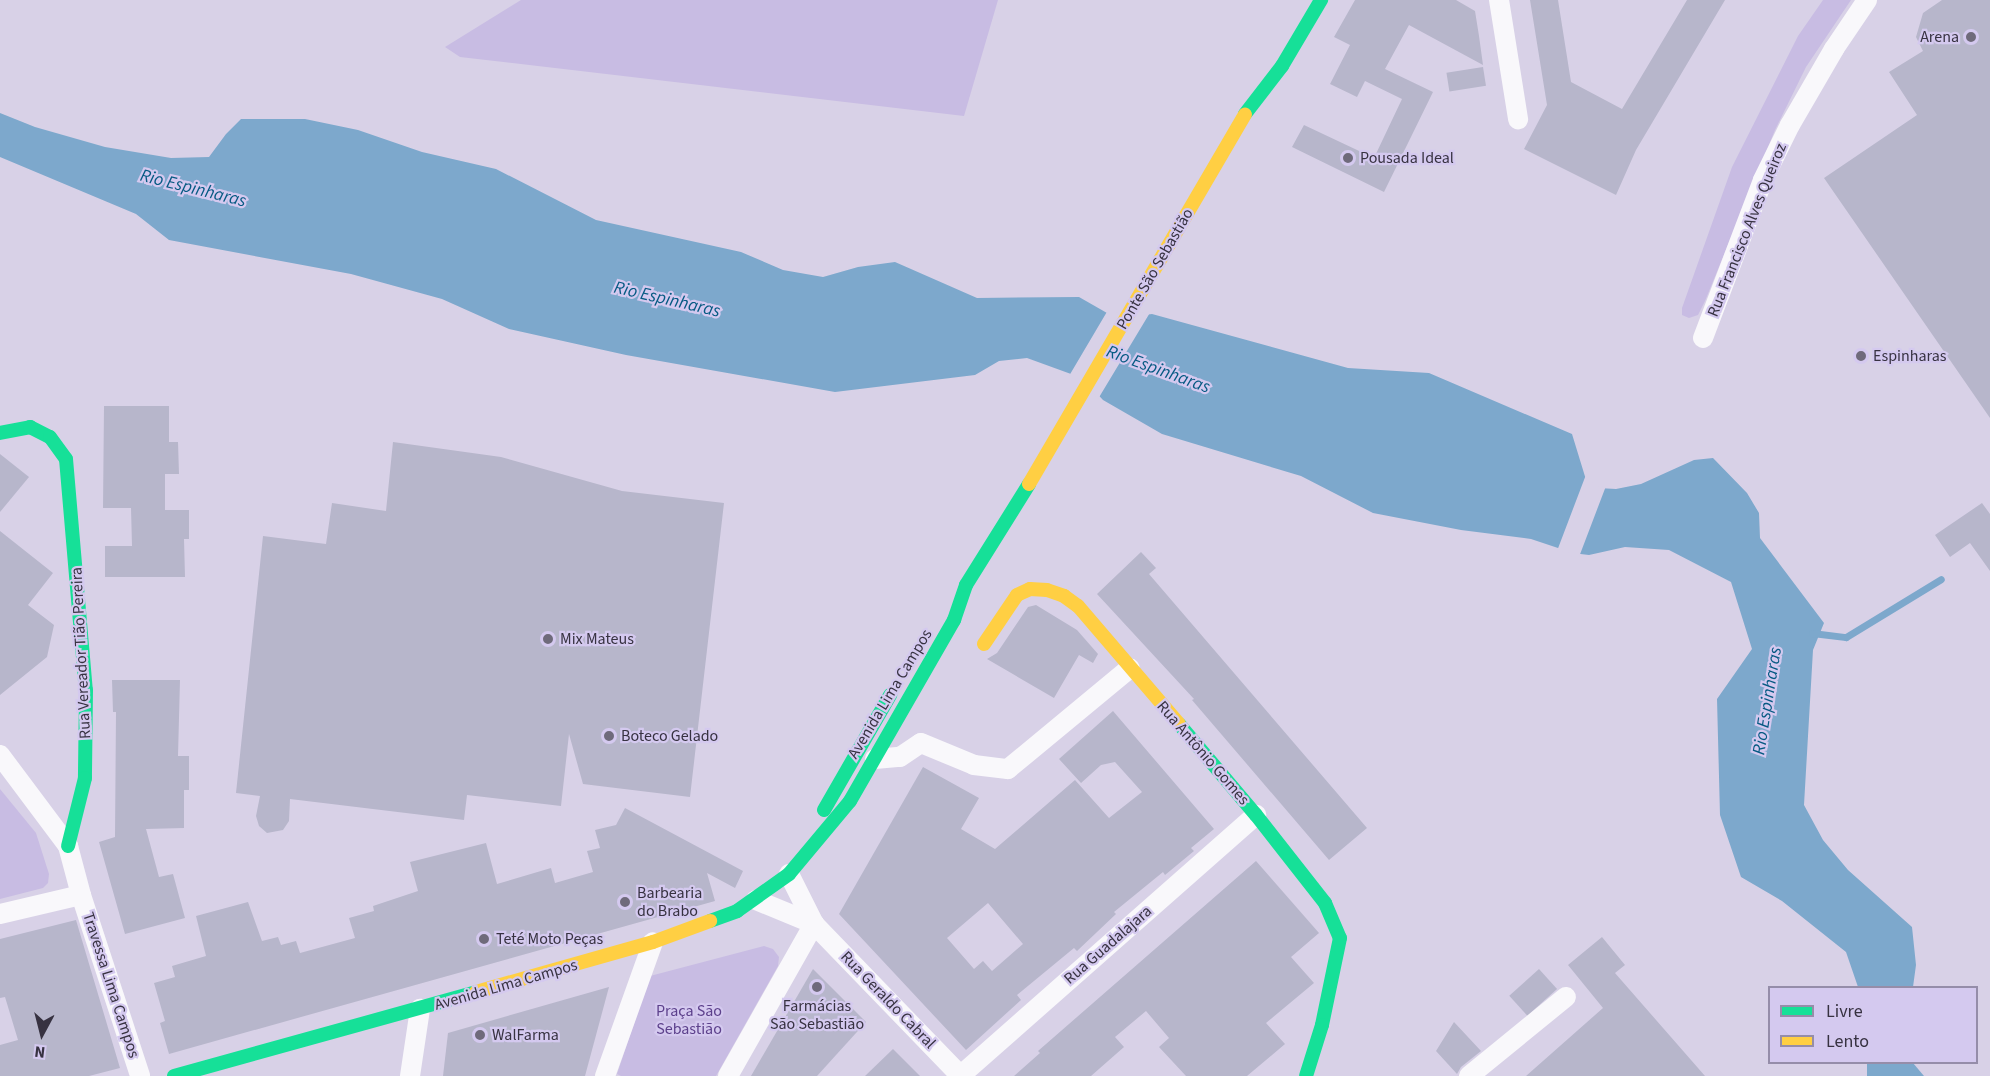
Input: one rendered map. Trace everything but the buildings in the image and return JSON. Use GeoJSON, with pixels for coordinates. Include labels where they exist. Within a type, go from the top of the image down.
{"type":"FeatureCollection","features":[{"type":"Feature","properties":{"kind":"main road"},"geometry":{"type":"LineString","coordinates":[[1251,106],[1282,66],[1321,0]]}},
{"type":"Feature","properties":{"kind":"main road"},"geometry":{"type":"LineString","coordinates":[[1251,106],[1264,67]]}},
{"type":"Feature","properties":{"kind":"main road","name":"Ponte São Sebastião"},"geometry":{"type":"LineString","coordinates":[[985,554],[1053,445],[1251,106]]}},
{"type":"Feature","properties":{"kind":"main road","name":"Rua Vereador Tião Pereira"},"geometry":{"type":"LineString","coordinates":[[3,429],[30,427],[50,437],[66,459],[81,609],[86,690],[85,778],[78,814],[68,846]]}},
{"type":"Feature","properties":{"kind":"main road","name":"Avenida Lima Campos"},"geometry":{"type":"LineString","coordinates":[[174,1076],[653,942],[708,923],[756,900],[789,874],[850,801],[954,620],[966,585],[985,554]]}},
{"type":"Feature","properties":{"kind":"main road","name":"Avenida Lima Campos"},"geometry":{"type":"LineString","coordinates":[[946,604],[966,585]]}},
{"type":"Feature","properties":{"kind":"main road","name":"Rua Antônio Gomes"},"geometry":{"type":"LineString","coordinates":[[984,644],[1017,595],[1030,589],[1047,590],[1064,596],[1078,606],[1256,815],[1324,903],[1340,938],[1322,1025],[1306,1076]]}},
{"type":"Feature","properties":{"kind":"main road","name":"Avenida Lima Campos"},"geometry":{"type":"LineString","coordinates":[[813,845],[820,819],[900,679]]}},
{"type":"Feature","properties":{"kind":"main road"},"geometry":{"type":"LineString","coordinates":[[882,709],[890,718],[891,730]]}},
{"type":"Feature","properties":{"kind":"street"},"geometry":{"type":"LineString","coordinates":[[1499,0],[1518,119]]}},
{"type":"Feature","properties":{"kind":"street","name":"Rua Francisco Alves Queiroz"},"geometry":{"type":"LineString","coordinates":[[1703,338],[1768,171],[1790,125],[1834,49],[1867,0]]}},
{"type":"Feature","properties":{"kind":"street"},"geometry":{"type":"LineString","coordinates":[[875,759],[900,757],[921,743],[974,765],[1008,769],[1130,668]]}},
{"type":"Feature","properties":{"kind":"street"},"geometry":{"type":"LineString","coordinates":[[0,755],[68,846]]}},
{"type":"Feature","properties":{"kind":"street","name":"Rua Guadalajara"},"geometry":{"type":"LineString","coordinates":[[960,1076],[1256,815]]}},
{"type":"Feature","properties":{"kind":"street","name":"Travessa Lima Campos"},"geometry":{"type":"LineString","coordinates":[[68,846],[81,895],[140,1076]]}},
{"type":"Feature","properties":{"kind":"street","name":"Rua Geraldo Cabral"},"geometry":{"type":"LineString","coordinates":[[789,874],[814,924],[960,1076]]}},
{"type":"Feature","properties":{"kind":"street"},"geometry":{"type":"LineString","coordinates":[[0,914],[81,895]]}},
{"type":"Feature","properties":{"kind":"street","name":"Rua Geraldo Cabral"},"geometry":{"type":"LineString","coordinates":[[756,900],[814,924]]}},
{"type":"Feature","properties":{"kind":"street"},"geometry":{"type":"LineString","coordinates":[[728,1076],[814,924]]}},
{"type":"Feature","properties":{"kind":"street"},"geometry":{"type":"LineString","coordinates":[[605,1076],[653,942]]}},
{"type":"Feature","properties":{"kind":"street"},"geometry":{"type":"LineString","coordinates":[[1480,1072],[1566,997]]}},
{"type":"Feature","properties":{"kind":"street"},"geometry":{"type":"LineString","coordinates":[[410,1076],[420,1009]]}},
{"type":"Feature","properties":{"kind":"green space"},"geometry":{"type":"Polygon","coordinates":[[[521,0],[998,0],[964,116],[460,57],[445,47],[521,0]]]}},
{"type":"Feature","properties":{"kind":"green space"},"geometry":{"type":"Polygon","coordinates":[[[1823,0],[1851,0],[1806,67],[1775,130],[1698,315],[1689,318],[1682,315],[1682,308],[1732,167],[1798,36],[1823,0]]]}},
{"type":"Feature","properties":{"kind":"green space"},"geometry":{"type":"Polygon","coordinates":[[[0,789],[36,833],[49,874],[48,883],[43,888],[0,899],[0,789]]]}},
{"type":"Feature","properties":{"kind":"green space","name":"Praça São Sebastião"},"geometry":{"type":"Polygon","coordinates":[[[764,946],[773,949],[779,957],[778,966],[716,1076],[621,1076],[617,1074],[650,976],[764,946]]]}},
{"type":"Feature","properties":{"kind":"water","name":"Rio Espinharas"},"geometry":{"type":"Polygon","coordinates":[[[0,113],[35,127],[105,147],[171,158],[209,157],[226,134],[241,119],[305,119],[358,130],[422,152],[496,169],[596,220],[741,252],[783,270],[823,277],[858,267],[895,262],[977,298],[1079,297],[1107,313],[1071,374],[1027,358],[999,361],[975,375],[835,392],[626,355],[509,329],[442,299],[351,274],[169,240],[136,214],[0,157],[0,113]]]}},
{"type":"Feature","properties":{"kind":"water","name":"Rio Espinharas"},"geometry":{"type":"Polygon","coordinates":[[[1152,314],[1348,368],[1429,373],[1572,434],[1587,483],[1561,549],[1531,539],[1461,530],[1373,513],[1301,476],[1162,434],[1103,400],[1089,385],[1129,317],[1152,314]]]}},
{"type":"Feature","properties":{"kind":"water","name":"Rio Espinharas"},"geometry":{"type":"Polygon","coordinates":[[[1713,458],[1747,493],[1759,513],[1760,538],[1824,623],[1813,650],[1804,805],[1823,840],[1848,870],[1912,927],[1916,965],[1913,986],[1858,986],[1846,952],[1782,901],[1741,877],[1720,815],[1717,699],[1752,649],[1731,582],[1669,550],[1625,547],[1589,555],[1572,553],[1598,488],[1616,489],[1641,484],[1694,460],[1713,458]]]}},
{"type":"Feature","properties":{"kind":"water"},"geometry":{"type":"Polygon","coordinates":[[[1867,1064],[1914,1064],[1924,1076],[1867,1076],[1867,1064]]]}},
{"type":"Feature","properties":{"kind":"pier"},"geometry":{"type":"Polygon","coordinates":[[[1108,310],[1126,315],[1151,311],[1098,399],[1086,386],[1069,376],[1108,310]]]}},
{"type":"Feature","properties":{"kind":"pier"},"geometry":{"type":"Polygon","coordinates":[[[1587,472],[1595,487],[1606,486],[1579,557],[1571,556],[1569,553],[1557,551],[1587,472]]]}},
{"type":"Feature","properties":{"kind":"waterway"},"geometry":{"type":"LineString","coordinates":[[1812,633],[1846,637],[1941,579]]}},
{"type":"Feature","properties":{"kind":"traffic: fast"},"geometry":{"type":"LineString","coordinates":[[1245,114],[1282,66],[1321,0]]}},
{"type":"Feature","properties":{"kind":"traffic: fast"},"geometry":{"type":"LineString","coordinates":[[0,433],[30,427],[50,437],[66,459],[86,690],[85,778],[68,846]]}},
{"type":"Feature","properties":{"kind":"traffic: fast"},"geometry":{"type":"LineString","coordinates":[[710,921],[737,911],[789,874],[850,801],[954,620],[966,585],[1029,484]]}},
{"type":"Feature","properties":{"kind":"traffic: fast"},"geometry":{"type":"LineString","coordinates":[[824,810],[890,695]]}},
{"type":"Feature","properties":{"kind":"traffic: fast"},"geometry":{"type":"LineString","coordinates":[[1179,724],[1256,815],[1325,903],[1340,938],[1322,1025],[1306,1076]]}},
{"type":"Feature","properties":{"kind":"traffic: fast"},"geometry":{"type":"LineString","coordinates":[[174,1076],[476,992]]}},
{"type":"Feature","properties":{"kind":"traffic: slow"},"geometry":{"type":"LineString","coordinates":[[1029,484],[1245,114]]}},
{"type":"Feature","properties":{"kind":"traffic: slow"},"geometry":{"type":"LineString","coordinates":[[984,644],[1017,595],[1030,589],[1047,590],[1064,596],[1078,606],[1179,724]]}},
{"type":"Feature","properties":{"kind":"traffic: slow"},"geometry":{"type":"LineString","coordinates":[[476,992],[653,942],[710,921]]}},
{"type":"Feature","properties":{"kind":"place","name":"Arena"},"geometry":{"type":"Point","coordinates":[1971,37]}},
{"type":"Feature","properties":{"kind":"place","name":"Pousada Ideal"},"geometry":{"type":"Point","coordinates":[1348,158]}},
{"type":"Feature","properties":{"kind":"place","name":"Espinharas"},"geometry":{"type":"Point","coordinates":[1861,356]}},
{"type":"Feature","properties":{"kind":"place","name":"Mix Mateus"},"geometry":{"type":"Point","coordinates":[548,639]}},
{"type":"Feature","properties":{"kind":"place","name":"Boteco Gelado"},"geometry":{"type":"Point","coordinates":[609,736]}},
{"type":"Feature","properties":{"kind":"place","name":"Barbearia do Brabo"},"geometry":{"type":"Point","coordinates":[625,902]}},
{"type":"Feature","properties":{"kind":"place","name":"Teté Moto Peças"},"geometry":{"type":"Point","coordinates":[484,939]}},
{"type":"Feature","properties":{"kind":"place","name":"Farmácias São Sebastião"},"geometry":{"type":"Point","coordinates":[817,987]}},
{"type":"Feature","properties":{"kind":"place","name":"WalFarma"},"geometry":{"type":"Point","coordinates":[480,1035]}}]}
